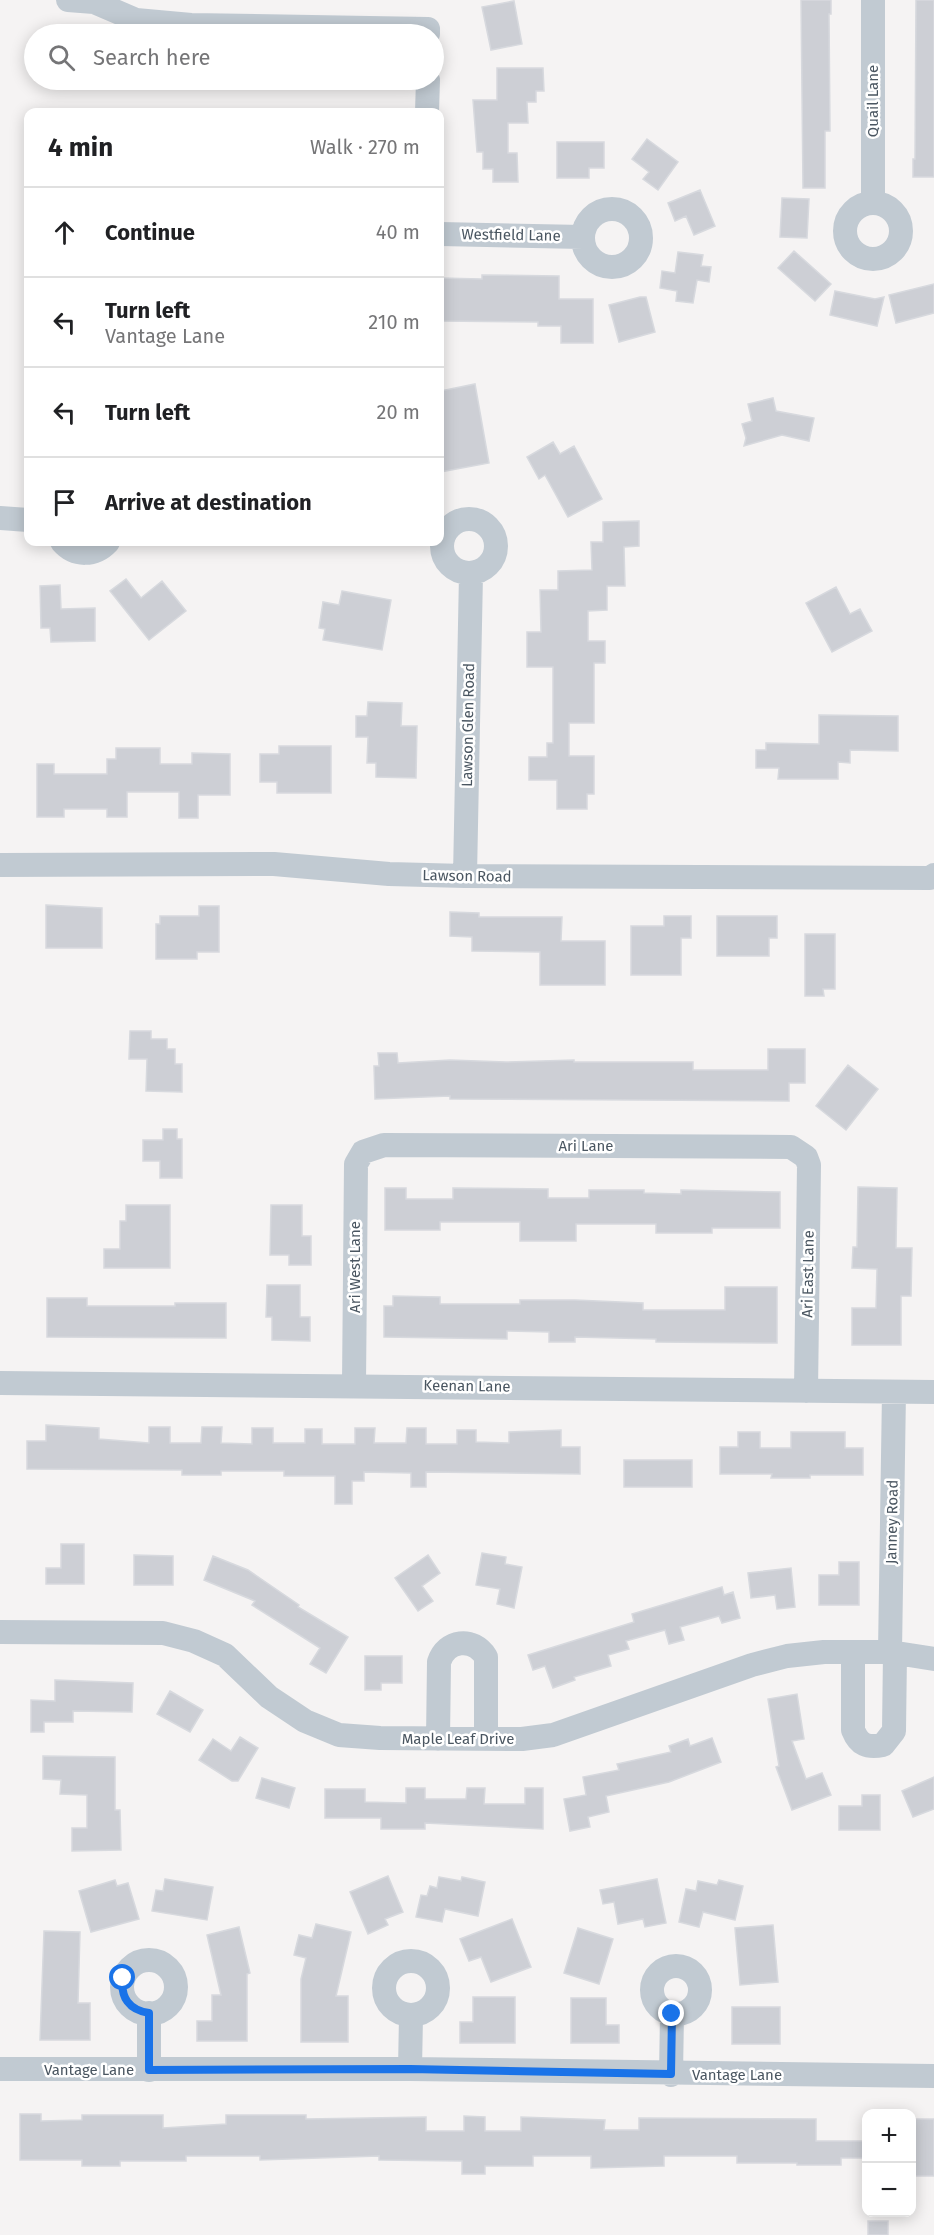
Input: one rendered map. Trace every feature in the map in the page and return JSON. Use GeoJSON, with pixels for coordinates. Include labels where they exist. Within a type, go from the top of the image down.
{"type":"FeatureCollection","features":[{"type":"Feature","properties":{"kind":"street"},"geometry":{"type":"LineString","coordinates":[[68,0],[94,2],[136,20],[180,24]]}},
{"type":"Feature","properties":{"kind":"street","name":"Quail Lane"},"geometry":{"type":"LineString","coordinates":[[873,0],[873,202]]}},
{"type":"Feature","properties":{"kind":"street"},"geometry":{"type":"LineString","coordinates":[[428,90],[428,108]]}},
{"type":"Feature","properties":{"kind":"street","name":"Westfield Lane"},"geometry":{"type":"LineString","coordinates":[[444,234],[583,237]]}},
{"type":"Feature","properties":{"kind":"street"},"geometry":{"type":"LineString","coordinates":[[0,518],[24,520]]}},
{"type":"Feature","properties":{"kind":"street"},"geometry":{"type":"LineString","coordinates":[[68,546],[81,553],[99,550],[104,546]]}},
{"type":"Feature","properties":{"kind":"street","name":"Lawson Glen Road"},"geometry":{"type":"LineString","coordinates":[[465,876],[471,574]]}},
{"type":"Feature","properties":{"kind":"street","name":"Lawson Road"},"geometry":{"type":"LineString","coordinates":[[0,865],[274,864],[389,874],[465,876],[930,878],[934,875]]}},
{"type":"Feature","properties":{"kind":"street","name":"Ari Lane"},"geometry":{"type":"LineString","coordinates":[[363,1152],[384,1145],[779,1146],[790,1147],[806,1157]]}},
{"type":"Feature","properties":{"kind":"street","name":"Ari West Lane"},"geometry":{"type":"LineString","coordinates":[[354,1384],[356,1164],[363,1152]]}},
{"type":"Feature","properties":{"kind":"street","name":"Ari East Lane"},"geometry":{"type":"LineString","coordinates":[[806,1157],[809,1165],[806,1391]]}},
{"type":"Feature","properties":{"kind":"street","name":"Keenan Lane"},"geometry":{"type":"LineString","coordinates":[[0,1383],[354,1384],[934,1392]]}},
{"type":"Feature","properties":{"kind":"street","name":"Janney Road"},"geometry":{"type":"LineString","coordinates":[[853,1652],[853,1730],[864,1746],[883,1745],[894,1731],[894,1392]]}},
{"type":"Feature","properties":{"kind":"street","name":"Maple Leaf Drive"},"geometry":{"type":"LineString","coordinates":[[0,1632],[163,1633],[194,1641],[225,1655],[269,1697],[305,1721],[339,1735],[380,1738],[522,1739],[553,1735],[752,1665],[787,1656],[893,1652],[934,1659]]}},
{"type":"Feature","properties":{"kind":"street"},"geometry":{"type":"LineString","coordinates":[[438,1739],[439,1662],[442,1653],[448,1647],[463,1643],[480,1648],[486,1657],[486,1739]]}},
{"type":"Feature","properties":{"kind":"street"},"geometry":{"type":"LineString","coordinates":[[149,2013],[149,2070]]}},
{"type":"Feature","properties":{"kind":"street"},"geometry":{"type":"LineString","coordinates":[[671,2074],[672,2014]]}},
{"type":"Feature","properties":{"kind":"street"},"geometry":{"type":"LineString","coordinates":[[410,2069],[411,2016]]}},
{"type":"Feature","properties":{"kind":"street","name":"Vantage Lane"},"geometry":{"type":"LineString","coordinates":[[0,2069],[410,2069],[934,2076]]}},
{"type":"Feature","properties":{"kind":"building"},"geometry":{"type":"Polygon","coordinates":[[[801,0],[831,0],[831,14],[829,14],[830,131],[825,131],[825,188],[803,188],[801,0]]]}},
{"type":"Feature","properties":{"kind":"building"},"geometry":{"type":"Polygon","coordinates":[[[916,0],[934,0],[934,177],[913,177],[916,0]]]}},
{"type":"Feature","properties":{"kind":"building"},"geometry":{"type":"Polygon","coordinates":[[[514,1],[522,44],[491,50],[482,7],[514,1]]]}},
{"type":"Feature","properties":{"kind":"building"},"geometry":{"type":"Polygon","coordinates":[[[497,68],[543,68],[544,91],[536,91],[536,102],[527,102],[528,123],[508,123],[508,153],[517,153],[518,182],[493,182],[493,169],[483,169],[483,152],[477,152],[473,100],[497,100],[497,68]]]}},
{"type":"Feature","properties":{"kind":"building"},"geometry":{"type":"Polygon","coordinates":[[[647,139],[678,162],[658,190],[643,179],[649,172],[632,159],[647,139]]]}},
{"type":"Feature","properties":{"kind":"building"},"geometry":{"type":"Polygon","coordinates":[[[557,142],[604,142],[604,168],[589,168],[589,178],[557,178],[557,142]]]}},
{"type":"Feature","properties":{"kind":"building"},"geometry":{"type":"Polygon","coordinates":[[[700,190],[715,226],[694,235],[686,216],[675,221],[668,203],[700,190]]]}},
{"type":"Feature","properties":{"kind":"building"},"geometry":{"type":"Polygon","coordinates":[[[782,198],[809,199],[807,238],[780,237],[782,198]]]}},
{"type":"Feature","properties":{"kind":"building"},"geometry":{"type":"Polygon","coordinates":[[[794,251],[831,284],[815,301],[778,268],[794,251]]]}},
{"type":"Feature","properties":{"kind":"building"},"geometry":{"type":"Polygon","coordinates":[[[678,252],[703,255],[701,266],[711,267],[709,282],[697,280],[693,303],[676,301],[677,291],[660,288],[662,271],[675,273],[678,252]]]}},
{"type":"Feature","properties":{"kind":"building"},"geometry":{"type":"Polygon","coordinates":[[[482,275],[559,276],[559,299],[593,299],[593,343],[561,343],[561,326],[538,326],[538,322],[444,321],[444,278],[482,279],[482,275]]]}},
{"type":"Feature","properties":{"kind":"building"},"geometry":{"type":"Polygon","coordinates":[[[934,284],[934,313],[896,323],[889,295],[934,284]]]}},
{"type":"Feature","properties":{"kind":"building"},"geometry":{"type":"Polygon","coordinates":[[[835,291],[875,299],[884,297],[877,326],[830,315],[835,291]]]}},
{"type":"Feature","properties":{"kind":"building"},"geometry":{"type":"Polygon","coordinates":[[[646,297],[655,332],[619,342],[609,305],[646,297]]]}},
{"type":"Feature","properties":{"kind":"building"},"geometry":{"type":"Polygon","coordinates":[[[475,384],[489,463],[444,471],[444,390],[475,384]]]}},
{"type":"Feature","properties":{"kind":"building"},"geometry":{"type":"Polygon","coordinates":[[[773,398],[776,411],[814,418],[809,441],[782,435],[744,446],[746,438],[742,424],[752,421],[748,404],[773,398]]]}},
{"type":"Feature","properties":{"kind":"building"},"geometry":{"type":"Polygon","coordinates":[[[553,442],[560,454],[574,446],[602,499],[568,517],[545,475],[539,479],[527,457],[553,442]]]}},
{"type":"Feature","properties":{"kind":"building"},"geometry":{"type":"Polygon","coordinates":[[[639,521],[639,546],[624,547],[625,586],[607,586],[607,610],[588,611],[588,641],[605,641],[605,663],[594,663],[594,723],[569,723],[569,756],[594,756],[594,794],[587,794],[587,809],[557,809],[557,780],[529,780],[529,757],[547,757],[547,743],[553,743],[553,667],[527,667],[527,632],[541,632],[540,590],[558,590],[558,571],[592,570],[591,542],[603,542],[603,522],[639,521]]]}},
{"type":"Feature","properties":{"kind":"building"},"geometry":{"type":"Polygon","coordinates":[[[126,579],[141,598],[162,581],[186,611],[149,640],[110,591],[126,579]]]}},
{"type":"Feature","properties":{"kind":"building"},"geometry":{"type":"Polygon","coordinates":[[[60,585],[61,609],[95,608],[95,641],[51,642],[50,628],[41,628],[40,586],[60,585]]]}},
{"type":"Feature","properties":{"kind":"building"},"geometry":{"type":"Polygon","coordinates":[[[836,587],[850,614],[860,609],[872,631],[832,652],[806,603],[836,587]]]}},
{"type":"Feature","properties":{"kind":"building"},"geometry":{"type":"Polygon","coordinates":[[[342,591],[391,600],[382,650],[323,640],[325,629],[319,628],[323,602],[339,605],[342,591]]]}},
{"type":"Feature","properties":{"kind":"building"},"geometry":{"type":"Polygon","coordinates":[[[368,702],[402,703],[401,726],[417,726],[416,778],[376,777],[376,763],[367,763],[368,737],[356,737],[356,716],[367,716],[368,702]]]}},
{"type":"Feature","properties":{"kind":"building"},"geometry":{"type":"Polygon","coordinates":[[[819,715],[898,716],[898,751],[850,750],[850,763],[838,762],[838,779],[778,779],[779,768],[756,768],[756,750],[766,750],[766,743],[819,744],[819,715]]]}},
{"type":"Feature","properties":{"kind":"building"},"geometry":{"type":"Polygon","coordinates":[[[279,746],[331,746],[331,793],[277,793],[277,782],[260,782],[260,754],[279,754],[279,746]]]}},
{"type":"Feature","properties":{"kind":"building"},"geometry":{"type":"Polygon","coordinates":[[[116,748],[160,748],[160,764],[192,764],[192,753],[230,754],[230,795],[198,795],[198,818],[179,818],[179,792],[127,792],[127,817],[107,817],[107,809],[64,809],[64,817],[37,817],[37,764],[54,764],[54,774],[107,774],[107,759],[116,759],[116,748]]]}},
{"type":"Feature","properties":{"kind":"building"},"geometry":{"type":"Polygon","coordinates":[[[46,905],[102,908],[102,948],[46,948],[46,905]]]}},
{"type":"Feature","properties":{"kind":"building"},"geometry":{"type":"Polygon","coordinates":[[[199,906],[219,906],[219,952],[197,952],[197,959],[156,959],[156,924],[160,924],[160,916],[199,916],[199,906]]]}},
{"type":"Feature","properties":{"kind":"building"},"geometry":{"type":"Polygon","coordinates":[[[450,912],[479,913],[479,917],[562,917],[561,941],[605,941],[605,985],[540,985],[540,952],[472,951],[472,937],[450,936],[450,912]]]}},
{"type":"Feature","properties":{"kind":"building"},"geometry":{"type":"Polygon","coordinates":[[[664,916],[691,916],[691,938],[681,938],[681,975],[631,975],[631,926],[664,926],[664,916]]]}},
{"type":"Feature","properties":{"kind":"building"},"geometry":{"type":"Polygon","coordinates":[[[717,916],[777,916],[777,938],[769,938],[769,956],[717,956],[717,916]]]}},
{"type":"Feature","properties":{"kind":"building"},"geometry":{"type":"Polygon","coordinates":[[[805,934],[835,934],[835,989],[823,989],[824,996],[805,996],[805,934]]]}},
{"type":"Feature","properties":{"kind":"building"},"geometry":{"type":"Polygon","coordinates":[[[130,1031],[151,1031],[151,1039],[167,1039],[167,1049],[175,1049],[175,1064],[182,1064],[182,1092],[146,1091],[147,1059],[129,1059],[130,1031]]]}},
{"type":"Feature","properties":{"kind":"building"},"geometry":{"type":"Polygon","coordinates":[[[768,1049],[805,1049],[805,1083],[789,1083],[789,1101],[450,1099],[450,1096],[375,1099],[374,1066],[379,1066],[378,1053],[397,1053],[398,1063],[450,1060],[693,1062],[693,1070],[768,1070],[768,1049]]]}},
{"type":"Feature","properties":{"kind":"building"},"geometry":{"type":"Polygon","coordinates":[[[848,1065],[878,1089],[846,1130],[816,1106],[848,1065]]]}},
{"type":"Feature","properties":{"kind":"building"},"geometry":{"type":"Polygon","coordinates":[[[163,1129],[177,1129],[177,1139],[182,1139],[182,1178],[160,1178],[160,1161],[143,1161],[143,1140],[163,1140],[163,1129]]]}},
{"type":"Feature","properties":{"kind":"building"},"geometry":{"type":"Polygon","coordinates":[[[858,1187],[897,1188],[896,1248],[912,1248],[911,1296],[901,1296],[901,1345],[852,1345],[852,1308],[876,1308],[877,1269],[852,1268],[853,1247],[857,1247],[858,1187]]]}},
{"type":"Feature","properties":{"kind":"building"},"geometry":{"type":"Polygon","coordinates":[[[385,1188],[406,1188],[406,1199],[453,1199],[453,1188],[548,1189],[548,1198],[589,1198],[589,1190],[644,1190],[644,1193],[681,1194],[681,1190],[780,1192],[780,1228],[712,1228],[712,1233],[656,1233],[656,1224],[576,1224],[576,1241],[520,1241],[520,1222],[440,1222],[440,1230],[385,1230],[385,1188]]]}},
{"type":"Feature","properties":{"kind":"building"},"geometry":{"type":"Polygon","coordinates":[[[126,1205],[170,1205],[170,1268],[104,1268],[104,1249],[120,1249],[120,1221],[126,1221],[126,1205]]]}},
{"type":"Feature","properties":{"kind":"building"},"geometry":{"type":"Polygon","coordinates":[[[271,1205],[302,1205],[302,1236],[311,1236],[311,1265],[289,1265],[289,1255],[270,1255],[271,1205]]]}},
{"type":"Feature","properties":{"kind":"building"},"geometry":{"type":"Polygon","coordinates":[[[267,1285],[300,1285],[300,1317],[310,1317],[310,1341],[272,1340],[272,1317],[266,1317],[267,1285]]]}},
{"type":"Feature","properties":{"kind":"building"},"geometry":{"type":"Polygon","coordinates":[[[725,1287],[777,1287],[777,1343],[656,1342],[656,1339],[575,1337],[575,1342],[549,1342],[549,1332],[507,1331],[507,1339],[384,1337],[384,1306],[393,1306],[393,1296],[440,1297],[440,1304],[520,1304],[520,1300],[575,1300],[643,1303],[643,1310],[725,1310],[725,1287]]]}},
{"type":"Feature","properties":{"kind":"building"},"geometry":{"type":"Polygon","coordinates":[[[47,1298],[87,1298],[87,1306],[175,1306],[175,1303],[226,1303],[226,1338],[47,1337],[47,1298]]]}},
{"type":"Feature","properties":{"kind":"building"},"geometry":{"type":"Polygon","coordinates":[[[46,1425],[99,1428],[99,1439],[149,1443],[149,1427],[170,1427],[170,1443],[201,1443],[202,1427],[222,1427],[221,1443],[252,1444],[252,1428],[273,1428],[273,1443],[305,1443],[305,1429],[322,1429],[322,1444],[355,1444],[355,1428],[375,1428],[374,1443],[406,1443],[407,1428],[426,1428],[426,1444],[457,1444],[457,1430],[476,1430],[476,1442],[509,1443],[509,1432],[561,1430],[561,1447],[580,1447],[580,1474],[426,1472],[426,1487],[411,1487],[411,1473],[364,1472],[364,1481],[352,1481],[352,1504],[335,1504],[335,1476],[284,1476],[284,1471],[221,1471],[221,1475],[182,1475],[182,1470],[27,1469],[27,1441],[46,1441],[46,1425]]]}},
{"type":"Feature","properties":{"kind":"building"},"geometry":{"type":"Polygon","coordinates":[[[738,1432],[760,1432],[760,1448],[791,1448],[791,1432],[845,1432],[845,1448],[863,1448],[863,1475],[771,1478],[772,1474],[720,1474],[720,1447],[738,1447],[738,1432]]]}},
{"type":"Feature","properties":{"kind":"building"},"geometry":{"type":"Polygon","coordinates":[[[624,1460],[692,1460],[692,1487],[624,1487],[624,1460]]]}},
{"type":"Feature","properties":{"kind":"building"},"geometry":{"type":"Polygon","coordinates":[[[61,1544],[84,1544],[84,1584],[46,1584],[46,1568],[61,1568],[61,1544]]]}},
{"type":"Feature","properties":{"kind":"building"},"geometry":{"type":"Polygon","coordinates":[[[482,1553],[506,1557],[505,1564],[522,1567],[514,1608],[497,1604],[500,1589],[476,1585],[482,1553]]]}},
{"type":"Feature","properties":{"kind":"building"},"geometry":{"type":"Polygon","coordinates":[[[134,1555],[173,1556],[173,1585],[134,1585],[134,1555]]]}},
{"type":"Feature","properties":{"kind":"building"},"geometry":{"type":"Polygon","coordinates":[[[428,1555],[440,1573],[422,1586],[433,1601],[418,1611],[395,1578],[428,1555]]]}},
{"type":"Feature","properties":{"kind":"building"},"geometry":{"type":"Polygon","coordinates":[[[213,1556],[248,1570],[299,1605],[298,1607],[348,1637],[326,1673],[310,1664],[320,1648],[252,1605],[255,1601],[204,1580],[213,1556]]]}},
{"type":"Feature","properties":{"kind":"building"},"geometry":{"type":"Polygon","coordinates":[[[839,1562],[859,1562],[859,1605],[819,1605],[819,1575],[839,1575],[839,1562]]]}},
{"type":"Feature","properties":{"kind":"building"},"geometry":{"type":"Polygon","coordinates":[[[791,1568],[795,1607],[777,1609],[775,1595],[751,1598],[748,1573],[791,1568]]]}},
{"type":"Feature","properties":{"kind":"building"},"geometry":{"type":"Polygon","coordinates":[[[722,1587],[724,1595],[733,1592],[740,1618],[722,1623],[719,1616],[680,1627],[684,1640],[669,1644],[665,1630],[626,1641],[629,1649],[608,1655],[611,1666],[574,1677],[575,1680],[553,1688],[545,1666],[533,1670],[528,1655],[634,1622],[632,1614],[722,1587]]]}},
{"type":"Feature","properties":{"kind":"building"},"geometry":{"type":"Polygon","coordinates":[[[365,1656],[402,1656],[402,1683],[381,1683],[381,1690],[365,1690],[365,1656]]]}},
{"type":"Feature","properties":{"kind":"building"},"geometry":{"type":"Polygon","coordinates":[[[55,1680],[133,1683],[132,1712],[73,1711],[73,1722],[44,1722],[44,1732],[31,1732],[31,1700],[55,1701],[55,1680]]]}},
{"type":"Feature","properties":{"kind":"building"},"geometry":{"type":"Polygon","coordinates":[[[170,1691],[203,1710],[190,1732],[157,1714],[170,1691]]]}},
{"type":"Feature","properties":{"kind":"building"},"geometry":{"type":"Polygon","coordinates":[[[797,1694],[804,1739],[792,1741],[806,1779],[822,1773],[831,1795],[792,1810],[776,1767],[779,1766],[768,1699],[797,1694]]]}},
{"type":"Feature","properties":{"kind":"building"},"geometry":{"type":"Polygon","coordinates":[[[240,1737],[258,1748],[238,1781],[232,1781],[199,1760],[213,1739],[231,1751],[240,1737]]]}},
{"type":"Feature","properties":{"kind":"building"},"geometry":{"type":"Polygon","coordinates":[[[712,1738],[721,1762],[669,1782],[606,1796],[609,1812],[588,1817],[590,1827],[570,1831],[564,1799],[586,1795],[583,1777],[619,1770],[617,1764],[671,1752],[669,1746],[688,1739],[690,1746],[712,1738]]]}},
{"type":"Feature","properties":{"kind":"building"},"geometry":{"type":"Polygon","coordinates":[[[43,1756],[115,1757],[115,1810],[120,1810],[121,1850],[72,1851],[72,1828],[87,1828],[87,1795],[60,1794],[61,1780],[43,1779],[43,1756]]]}},
{"type":"Feature","properties":{"kind":"building"},"geometry":{"type":"Polygon","coordinates":[[[934,1777],[934,1809],[913,1817],[902,1791],[934,1777]]]}},
{"type":"Feature","properties":{"kind":"building"},"geometry":{"type":"Polygon","coordinates":[[[262,1778],[295,1788],[289,1808],[256,1798],[262,1778]]]}},
{"type":"Feature","properties":{"kind":"building"},"geometry":{"type":"Polygon","coordinates":[[[406,1788],[425,1788],[425,1799],[466,1799],[467,1788],[485,1788],[484,1804],[525,1804],[525,1788],[543,1788],[543,1829],[425,1823],[425,1829],[381,1829],[381,1818],[325,1818],[325,1789],[365,1789],[365,1802],[406,1803],[406,1788]]]}},
{"type":"Feature","properties":{"kind":"building"},"geometry":{"type":"Polygon","coordinates":[[[862,1795],[880,1795],[880,1830],[839,1830],[839,1806],[862,1806],[862,1795]]]}},
{"type":"Feature","properties":{"kind":"building"},"geometry":{"type":"Polygon","coordinates":[[[388,1876],[403,1912],[385,1919],[388,1925],[368,1934],[350,1892],[388,1876]]]}},
{"type":"Feature","properties":{"kind":"building"},"geometry":{"type":"Polygon","coordinates":[[[439,1877],[461,1881],[462,1877],[485,1882],[478,1916],[445,1909],[442,1922],[416,1917],[421,1895],[427,1896],[430,1886],[437,1888],[439,1877]]]}},
{"type":"Feature","properties":{"kind":"building"},"geometry":{"type":"Polygon","coordinates":[[[165,1879],[213,1887],[207,1920],[152,1911],[156,1890],[163,1891],[165,1879]]]}},
{"type":"Feature","properties":{"kind":"building"},"geometry":{"type":"Polygon","coordinates":[[[657,1879],[666,1923],[645,1927],[643,1919],[618,1924],[614,1902],[603,1904],[600,1890],[657,1879]]]}},
{"type":"Feature","properties":{"kind":"building"},"geometry":{"type":"Polygon","coordinates":[[[115,1880],[117,1886],[128,1883],[139,1919],[91,1932],[79,1891],[115,1880]]]}},
{"type":"Feature","properties":{"kind":"building"},"geometry":{"type":"Polygon","coordinates":[[[719,1880],[743,1886],[735,1920],[703,1912],[699,1927],[679,1922],[686,1889],[696,1891],[698,1881],[717,1885],[719,1880]]]}},
{"type":"Feature","properties":{"kind":"building"},"geometry":{"type":"Polygon","coordinates":[[[512,1919],[531,1967],[491,1982],[481,1957],[469,1961],[460,1939],[512,1919]]]}},
{"type":"Feature","properties":{"kind":"building"},"geometry":{"type":"Polygon","coordinates":[[[316,1924],[351,1932],[336,1996],[348,1996],[348,2042],[301,2042],[301,1979],[306,1958],[294,1955],[299,1935],[312,1938],[316,1924]]]}},
{"type":"Feature","properties":{"kind":"building"},"geometry":{"type":"Polygon","coordinates":[[[773,1925],[778,1982],[740,1985],[735,1928],[773,1925]]]}},
{"type":"Feature","properties":{"kind":"building"},"geometry":{"type":"Polygon","coordinates":[[[239,1927],[250,1973],[247,1974],[247,2041],[197,2041],[197,2021],[212,2021],[212,1995],[221,1995],[207,1935],[239,1927]]]}},
{"type":"Feature","properties":{"kind":"building"},"geometry":{"type":"Polygon","coordinates":[[[578,1928],[613,1939],[599,1984],[564,1973],[578,1928]]]}},
{"type":"Feature","properties":{"kind":"building"},"geometry":{"type":"Polygon","coordinates":[[[44,1931],[80,1932],[78,2003],[90,2003],[90,2040],[40,2040],[44,1931]]]}},
{"type":"Feature","properties":{"kind":"building"},"geometry":{"type":"Polygon","coordinates":[[[473,1997],[515,1997],[515,2043],[460,2043],[460,2022],[473,2022],[473,1997]]]}},
{"type":"Feature","properties":{"kind":"building"},"geometry":{"type":"Polygon","coordinates":[[[571,1998],[606,1998],[606,2025],[619,2025],[619,2043],[571,2043],[571,1998]]]}},
{"type":"Feature","properties":{"kind":"building"},"geometry":{"type":"Polygon","coordinates":[[[732,2007],[780,2007],[780,2044],[732,2044],[732,2007]]]}},
{"type":"Feature","properties":{"kind":"building"},"geometry":{"type":"Polygon","coordinates":[[[20,2114],[41,2114],[41,2121],[82,2120],[82,2115],[163,2115],[163,2128],[226,2124],[226,2115],[306,2115],[306,2119],[426,2117],[426,2131],[464,2131],[464,2116],[485,2117],[485,2131],[521,2131],[521,2117],[605,2120],[604,2130],[639,2130],[639,2118],[816,2119],[816,2141],[862,2141],[862,2158],[841,2158],[841,2165],[737,2163],[737,2156],[664,2156],[664,2166],[591,2168],[591,2156],[533,2156],[533,2166],[485,2166],[485,2174],[462,2174],[462,2161],[379,2160],[379,2156],[260,2160],[260,2156],[186,2156],[186,2161],[120,2161],[120,2166],[82,2166],[82,2160],[20,2160],[20,2114]]]}},
{"type":"Feature","properties":{"kind":"building"},"geometry":{"type":"Polygon","coordinates":[[[916,2119],[934,2119],[934,2176],[916,2176],[916,2119]]]}},
{"type":"Feature","properties":{"kind":"building"},"geometry":{"type":"Polygon","coordinates":[[[868,2221],[888,2221],[888,2235],[868,2235],[868,2221]]]}},
{"type":"Feature","properties":{"kind":"route"},"geometry":{"type":"LineString","coordinates":[[123,1978],[123,1995],[127,2002],[140,2012],[149,2013],[149,2070],[410,2069],[671,2074],[672,2014]]}}]}
